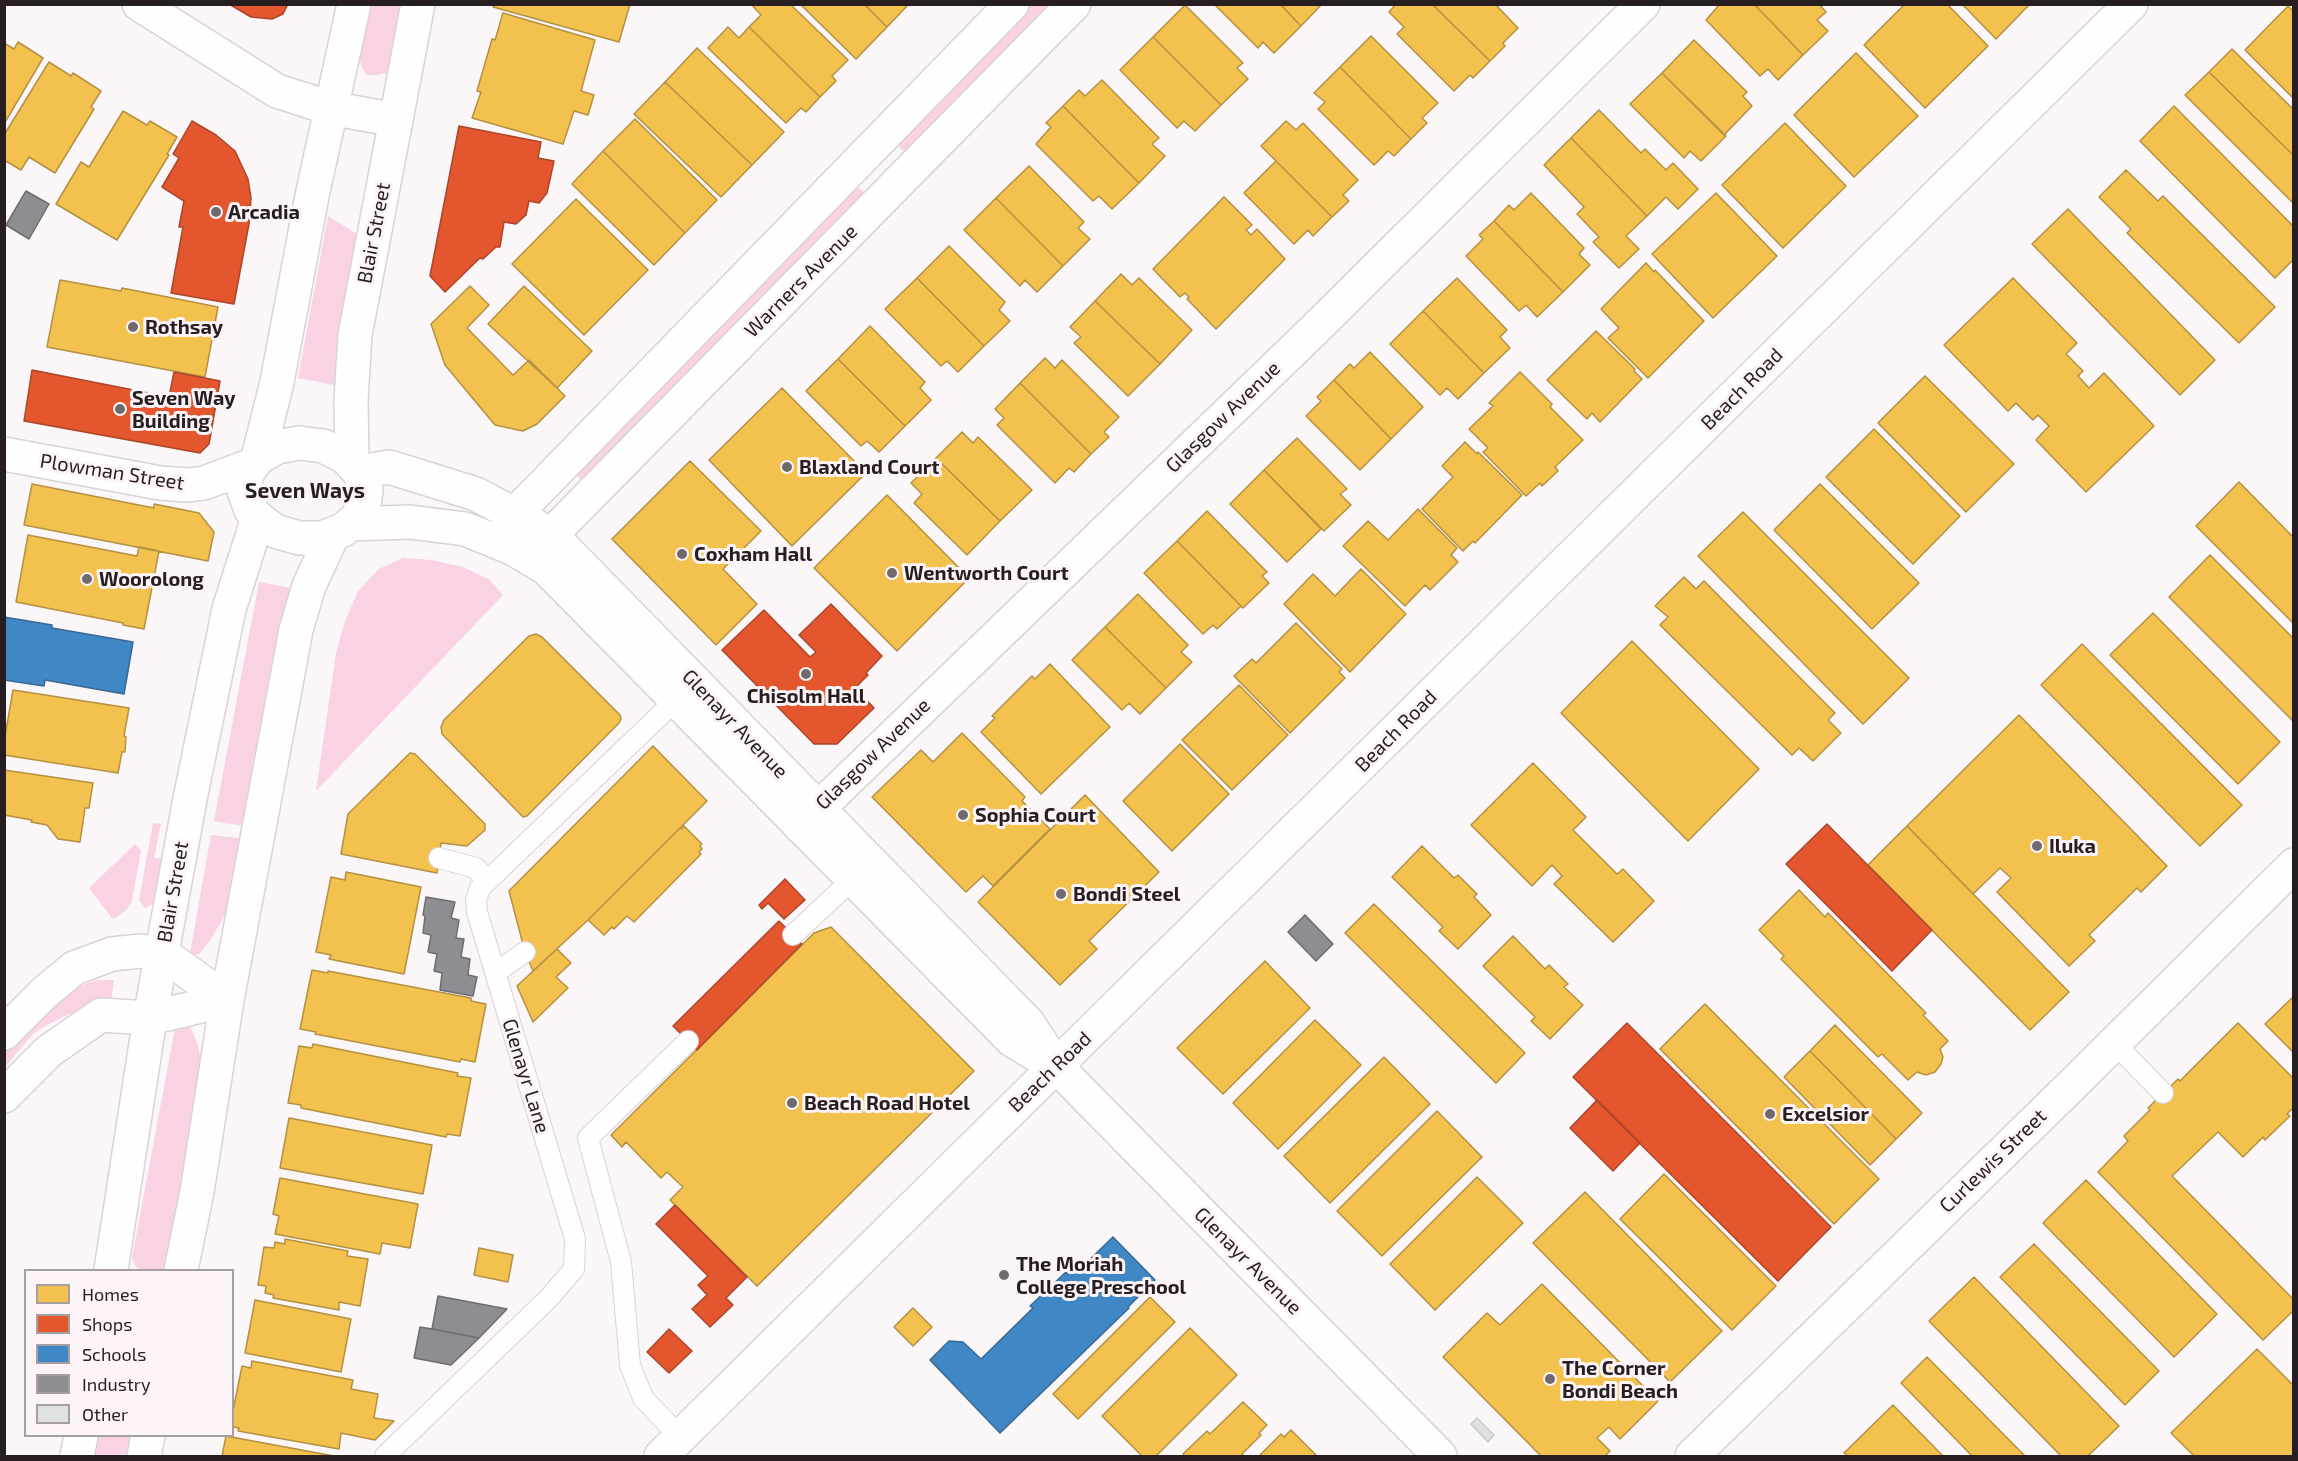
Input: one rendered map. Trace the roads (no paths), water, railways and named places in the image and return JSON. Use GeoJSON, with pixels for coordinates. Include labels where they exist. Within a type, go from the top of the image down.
{"type":"FeatureCollection","features":[{"type":"Feature","properties":{"kind":"street"},"geometry":{"type":"LineString","coordinates":[[140,4],[277,91],[330,108],[396,120]]}},
{"type":"Feature","properties":{"kind":"street"},"geometry":{"type":"LineString","coordinates":[[255,461],[277,447],[299,443],[334,450],[356,468],[366,490],[358,517],[342,529],[310,538],[292,537],[275,531],[258,518],[251,510],[244,492],[244,482],[255,461],[277,382],[330,108],[354,4]]}},
{"type":"Feature","properties":{"kind":"street","name":"Blair Street"},"geometry":{"type":"LineString","coordinates":[[356,468],[351,400],[354,343],[418,4]]}},
{"type":"Feature","properties":{"kind":"street","name":"Warners Avenue"},"geometry":{"type":"LineString","coordinates":[[501,543],[515,514],[1012,4]]}},
{"type":"Feature","properties":{"kind":"street","name":"Warners Avenue"},"geometry":{"type":"LineString","coordinates":[[542,548],[1074,4]]}},
{"type":"Feature","properties":{"kind":"street","name":"Glasgow Avenue"},"geometry":{"type":"LineString","coordinates":[[809,817],[1312,332],[1643,4]]}},
{"type":"Feature","properties":{"kind":"street","name":"Beach Road"},"geometry":{"type":"LineString","coordinates":[[671,1447],[2131,4]]}},
{"type":"Feature","properties":{"kind":"street"},"geometry":{"type":"LineString","coordinates":[[864,156],[895,186]]}},
{"type":"Feature","properties":{"kind":"street","name":"Plowman Street"},"geometry":{"type":"LineString","coordinates":[[4,454],[160,483],[188,485],[204,483],[255,461]]}},
{"type":"Feature","properties":{"kind":"street","name":"Glenayr Avenue"},"geometry":{"type":"LineString","coordinates":[[356,468],[389,467],[476,494],[515,514],[542,548],[809,817],[853,879],[1012,1040],[1056,1066]]}},
{"type":"Feature","properties":{"kind":"street","name":"Blair Street"},"geometry":{"type":"LineString","coordinates":[[111,1269],[150,1018],[190,799],[229,609],[258,518]]}},
{"type":"Feature","properties":{"kind":"street","name":"Glenayr Avenue"},"geometry":{"type":"LineString","coordinates":[[342,529],[410,522],[465,529],[501,543],[542,548]]}},
{"type":"Feature","properties":{"kind":"street"},"geometry":{"type":"LineString","coordinates":[[181,1269],[197,1192],[227,1000],[296,630],[309,586],[342,529]]}},
{"type":"Feature","properties":{"kind":"street","name":"Glenayr Avenue"},"geometry":{"type":"LineString","coordinates":[[542,548],[546,568],[676,700],[809,817],[1028,1023],[1056,1066],[1440,1456]]}},
{"type":"Feature","properties":{"kind":"street","name":"Curlewis Street"},"geometry":{"type":"LineString","coordinates":[[1692,1456],[2294,865]]}},
{"type":"Feature","properties":{"kind":"street"},"geometry":{"type":"LineString","coordinates":[[4,1033],[44,993],[74,968],[112,954],[141,951],[163,954],[227,1000]]}},
{"type":"Feature","properties":{"kind":"street"},"geometry":{"type":"LineString","coordinates":[[4,1096],[49,1051],[101,1015],[150,1018],[227,1000]]}},
{"type":"Feature","properties":{"kind":"street"},"geometry":{"type":"LineString","coordinates":[[77,1456],[81,1437]]}},
{"type":"Feature","properties":{"kind":"street"},"geometry":{"type":"LineString","coordinates":[[144,1456],[148,1437]]}},
{"type":"Feature","properties":{"kind":"lane","name":"Glenayr Lane"},"geometry":{"type":"LineString","coordinates":[[386,1456],[547,1300],[574,1269],[575,1239],[477,912],[476,900],[480,888],[676,700]]}},
{"type":"Feature","properties":{"kind":"lane"},"geometry":{"type":"LineString","coordinates":[[439,858],[476,868],[487,881]]}},
{"type":"Feature","properties":{"kind":"lane"},"geometry":{"type":"LineString","coordinates":[[793,936],[853,879]]}},
{"type":"Feature","properties":{"kind":"lane"},"geometry":{"type":"LineString","coordinates":[[495,973],[525,952]]}},
{"type":"Feature","properties":{"kind":"lane"},"geometry":{"type":"LineString","coordinates":[[671,1447],[643,1398],[630,1365],[621,1262],[588,1138],[688,1041]]}},
{"type":"Feature","properties":{"kind":"lane"},"geometry":{"type":"LineString","coordinates":[[2114,1043],[2163,1093]]}},
{"type":"Feature","properties":{"kind":"place","name":"Arcadia"},"geometry":{"type":"Point","coordinates":[216,212]}},
{"type":"Feature","properties":{"kind":"place","name":"Rothsay"},"geometry":{"type":"Point","coordinates":[133,327]}},
{"type":"Feature","properties":{"kind":"place","name":"Seven Way Building"},"geometry":{"type":"Point","coordinates":[120,409]}},
{"type":"Feature","properties":{"kind":"place","name":"Blaxland Court"},"geometry":{"type":"Point","coordinates":[787,467]}},
{"type":"Feature","properties":{"kind":"place","name":"Coxham Hall"},"geometry":{"type":"Point","coordinates":[682,554]}},
{"type":"Feature","properties":{"kind":"place","name":"Wentworth Court"},"geometry":{"type":"Point","coordinates":[892,573]}},
{"type":"Feature","properties":{"kind":"place","name":"Woorolong"},"geometry":{"type":"Point","coordinates":[87,579]}},
{"type":"Feature","properties":{"kind":"place","name":"Chisolm Hall"},"geometry":{"type":"Point","coordinates":[806,674]}},
{"type":"Feature","properties":{"kind":"place","name":"Sophia Court"},"geometry":{"type":"Point","coordinates":[963,815]}},
{"type":"Feature","properties":{"kind":"place","name":"Iluka"},"geometry":{"type":"Point","coordinates":[2037,846]}},
{"type":"Feature","properties":{"kind":"place","name":"Bondi Steel"},"geometry":{"type":"Point","coordinates":[1061,894]}},
{"type":"Feature","properties":{"kind":"place","name":"Beach Road Hotel"},"geometry":{"type":"Point","coordinates":[792,1103]}},
{"type":"Feature","properties":{"kind":"place","name":"Excelsior"},"geometry":{"type":"Point","coordinates":[1770,1114]}},
{"type":"Feature","properties":{"kind":"place","name":"The Moriah College Preschool"},"geometry":{"type":"Point","coordinates":[1004,1275]}},
{"type":"Feature","properties":{"kind":"place","name":"The Corner Bondi Beach"},"geometry":{"type":"Point","coordinates":[1550,1379]}},
{"type":"Feature","properties":{"kind":"district","name":"Seven Ways"},"geometry":{"type":"Point","coordinates":[305,491]}}]}
